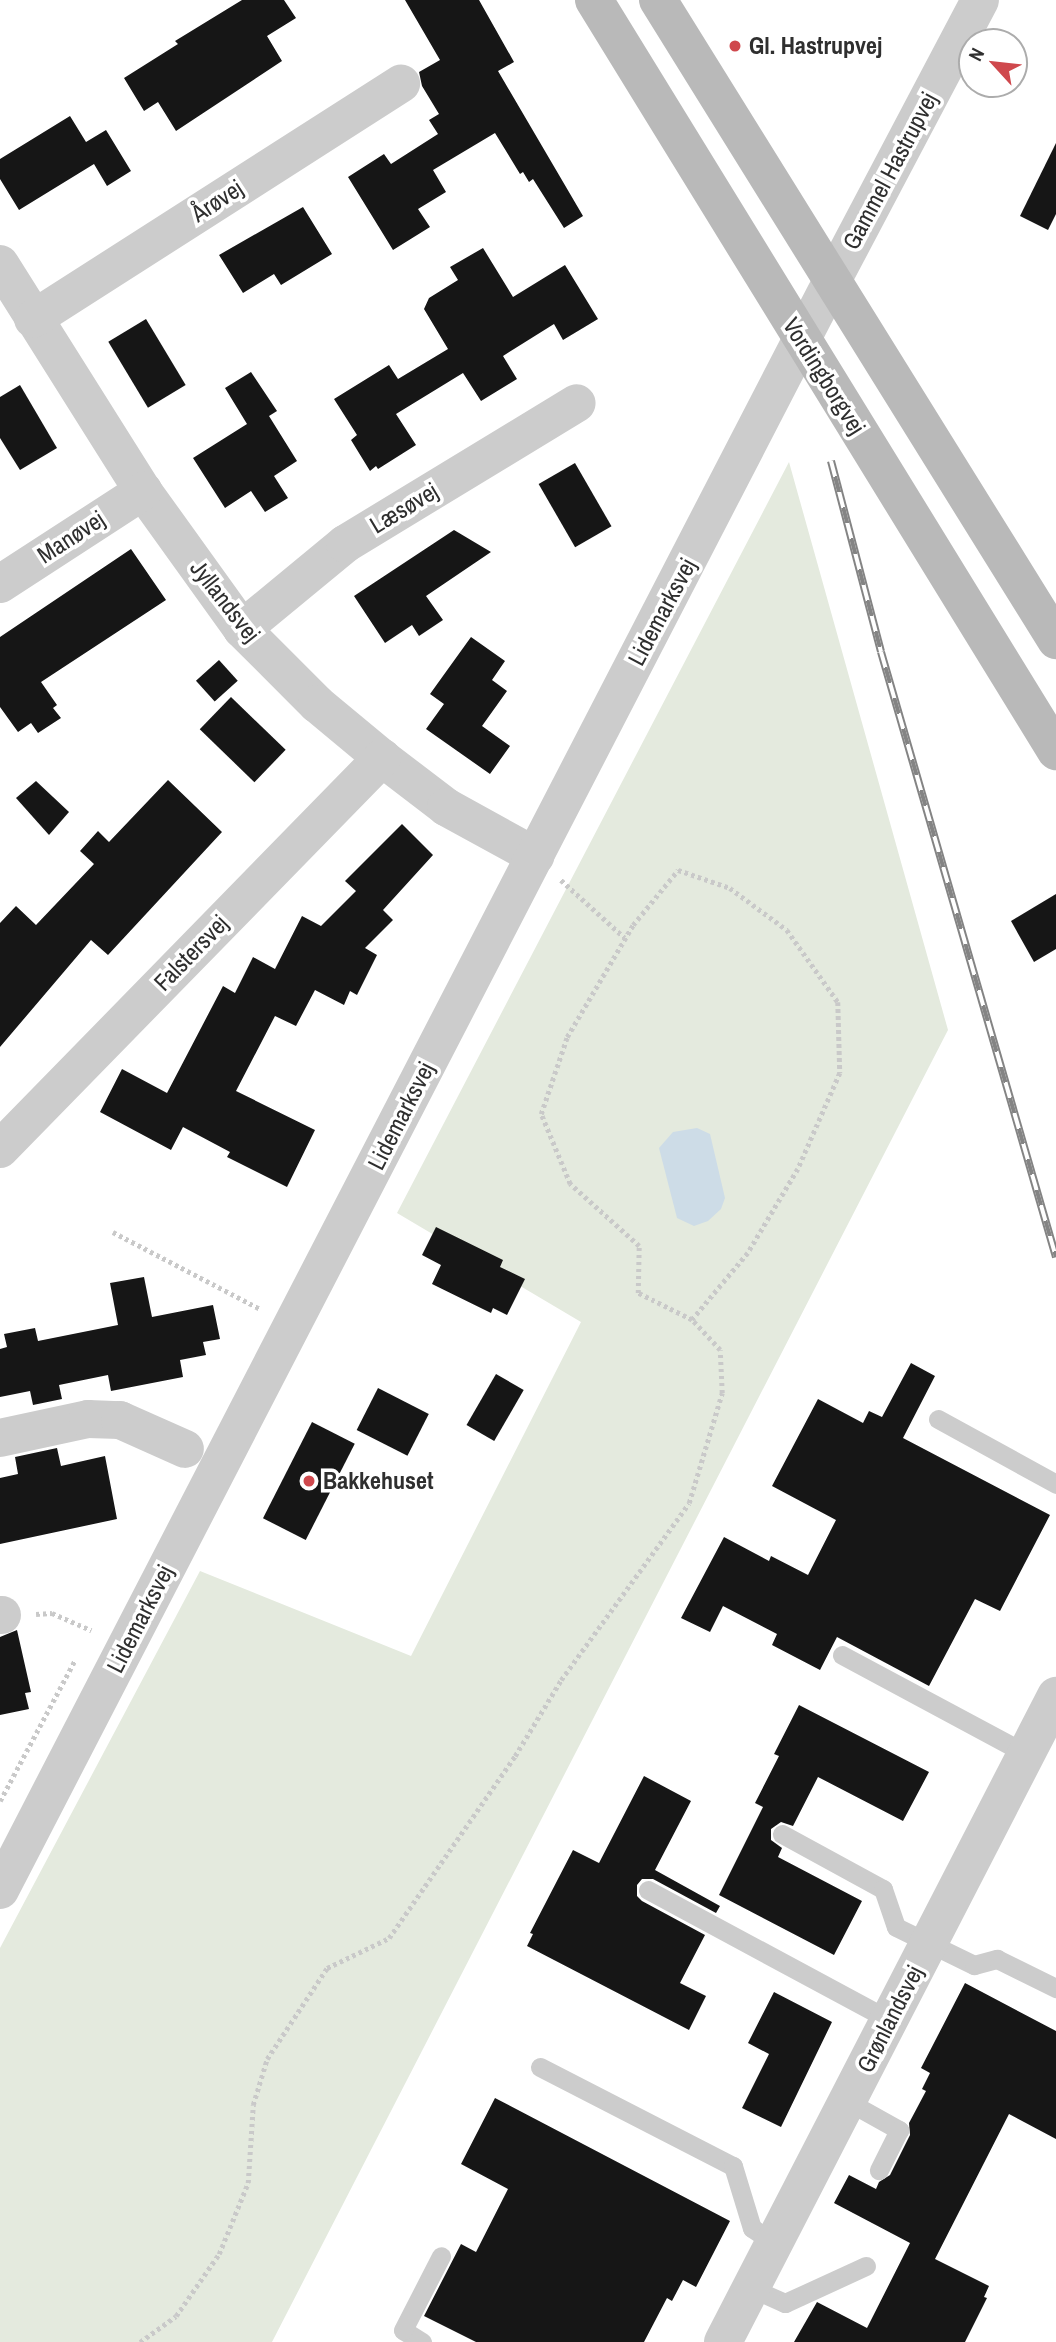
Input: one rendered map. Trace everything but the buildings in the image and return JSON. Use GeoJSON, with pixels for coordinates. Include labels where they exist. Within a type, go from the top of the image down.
{"type":"FeatureCollection","features":[{"type":"Feature","properties":{"kind":"main road","name":"Vordingborgvej"},"geometry":{"type":"LineString","coordinates":[[594,0],[1056,751]]}},
{"type":"Feature","properties":{"kind":"main road"},"geometry":{"type":"LineString","coordinates":[[659,0],[1056,640]]}},
{"type":"Feature","properties":{"kind":"street","name":"Gammel Hastrupvej"},"geometry":{"type":"LineString","coordinates":[[803,342],[833,279],[980,0]]}},
{"type":"Feature","properties":{"kind":"street","name":"Årøvej"},"geometry":{"type":"LineString","coordinates":[[33,319],[401,84]]}},
{"type":"Feature","properties":{"kind":"street","name":"Jyllandsvej"},"geometry":{"type":"LineString","coordinates":[[0,264],[143,491],[242,629],[317,704],[382,758],[446,807],[535,856]]}},
{"type":"Feature","properties":{"kind":"street","name":"Lidemarksvej"},"geometry":{"type":"LineString","coordinates":[[0,1890],[803,342]]}},
{"type":"Feature","properties":{"kind":"street","name":"Læsøvej"},"geometry":{"type":"LineString","coordinates":[[242,629],[345,544],[577,402]]}},
{"type":"Feature","properties":{"kind":"street","name":"Manøvej"},"geometry":{"type":"LineString","coordinates":[[0,584],[143,491]]}},
{"type":"Feature","properties":{"kind":"street","name":"Falstersvej"},"geometry":{"type":"LineString","coordinates":[[0,1149],[382,758]]}},
{"type":"Feature","properties":{"kind":"street"},"geometry":{"type":"LineString","coordinates":[[0,1438],[88,1419],[120,1420],[185,1449]]}},
{"type":"Feature","properties":{"kind":"street","name":"Grønlandsvej"},"geometry":{"type":"LineString","coordinates":[[723,2342],[1056,1696]]}},
{"type":"Feature","properties":{"kind":"lane"},"geometry":{"type":"LineString","coordinates":[[937,1419],[1056,1484]]}},
{"type":"Feature","properties":{"kind":"lane"},"geometry":{"type":"LineString","coordinates":[[842,1655],[1027,1754]]}},
{"type":"Feature","properties":{"kind":"lane"},"geometry":{"type":"LineString","coordinates":[[782,1834],[883,1889],[896,1927],[974,1965],[997,1959],[1056,1988]]}},
{"type":"Feature","properties":{"kind":"lane"},"geometry":{"type":"LineString","coordinates":[[648,1890],[889,2020]]}},
{"type":"Feature","properties":{"kind":"lane"},"geometry":{"type":"LineString","coordinates":[[540,2067],[733,2166],[752,2228],[774,2243]]}},
{"type":"Feature","properties":{"kind":"lane"},"geometry":{"type":"LineString","coordinates":[[847,2101],[899,2130],[879,2170]]}},
{"type":"Feature","properties":{"kind":"lane"},"geometry":{"type":"LineString","coordinates":[[422,2342],[402,2330],[441,2256]]}},
{"type":"Feature","properties":{"kind":"lane"},"geometry":{"type":"LineString","coordinates":[[751,2288],[785,2303],[866,2266]]}},
{"type":"Feature","properties":{"kind":"path"},"geometry":{"type":"LineString","coordinates":[[535,856],[625,938]]}},
{"type":"Feature","properties":{"kind":"path"},"geometry":{"type":"LineString","coordinates":[[140,2342],[176,2316],[219,2255],[248,2183],[253,2105],[267,2059],[327,1968],[389,1938],[515,1756],[561,1680],[689,1503],[722,1393],[720,1350],[692,1320],[638,1293],[639,1246],[570,1184],[541,1114],[567,1037],[625,938],[678,870],[730,888],[787,930],[838,1002],[840,1073],[798,1169],[748,1253],[692,1320]]}},
{"type":"Feature","properties":{"kind":"path"},"geometry":{"type":"LineString","coordinates":[[114,1232],[293,1323]]}},
{"type":"Feature","properties":{"kind":"path"},"geometry":{"type":"LineString","coordinates":[[1,1615],[52,1613],[91,1630]]}},
{"type":"Feature","properties":{"kind":"shaded area"},"geometry":{"type":"Polygon","coordinates":[[[789,462],[948,1030],[272,2342],[0,2342],[0,1948],[200,1571],[411,1656],[581,1322],[397,1213],[789,462]]]}},
{"type":"Feature","properties":{"kind":"shaded area"},"geometry":{"type":"Polygon","coordinates":[[[697,1128],[710,1134],[725,1198],[721,1209],[708,1221],[694,1226],[677,1218],[659,1148],[673,1132],[697,1128]]]}},
{"type":"Feature","properties":{"kind":"railway"},"geometry":{"type":"LineString","coordinates":[[831,461],[881,652],[1056,1257]]}},
{"type":"Feature","properties":{"kind":"place","name":"Gl. Hastrupvej"},"geometry":{"type":"Point","coordinates":[735,46]}},
{"type":"Feature","properties":{"kind":"place","name":"Bakkehuset"},"geometry":{"type":"Point","coordinates":[309,1481]}}]}
